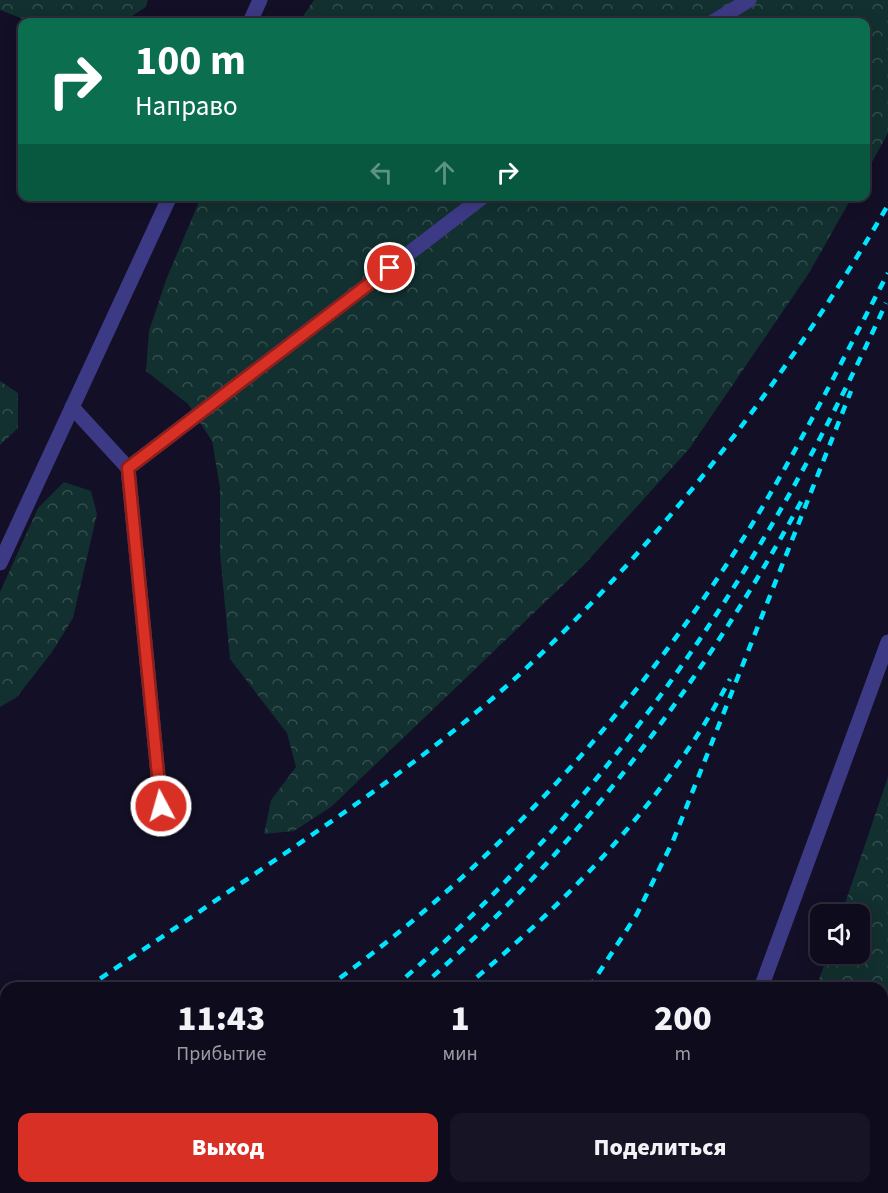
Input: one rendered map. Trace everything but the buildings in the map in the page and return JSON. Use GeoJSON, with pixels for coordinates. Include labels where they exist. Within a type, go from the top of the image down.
{"type":"FeatureCollection","features":[{"type":"Feature","properties":{"kind":"lane"},"geometry":{"type":"LineString","coordinates":[[252,18],[260,0]]}},
{"type":"Feature","properties":{"kind":"lane"},"geometry":{"type":"LineString","coordinates":[[720,18],[749,0]]}},
{"type":"Feature","properties":{"kind":"lane"},"geometry":{"type":"LineString","coordinates":[[0,563],[168,201]]}},
{"type":"Feature","properties":{"kind":"lane"},"geometry":{"type":"LineString","coordinates":[[128,468],[476,201]]}},
{"type":"Feature","properties":{"kind":"lane"},"geometry":{"type":"LineString","coordinates":[[72,407],[128,468],[161,806]]}},
{"type":"Feature","properties":{"kind":"lane"},"geometry":{"type":"LineString","coordinates":[[763,982],[888,642]]}},
{"type":"Feature","properties":{"kind":"green space"},"geometry":{"type":"Polygon","coordinates":[[[0,0],[148,0],[146,7],[129,18],[21,18],[0,10],[0,0]]]}},
{"type":"Feature","properties":{"kind":"green space"},"geometry":{"type":"Polygon","coordinates":[[[314,0],[888,0],[888,133],[870,166],[870,18],[302,18],[314,0]]]}},
{"type":"Feature","properties":{"kind":"green space"},"geometry":{"type":"Polygon","coordinates":[[[199,201],[850,201],[809,273],[689,449],[583,566],[331,807],[294,831],[264,834],[271,800],[296,767],[287,733],[230,659],[220,553],[220,488],[212,441],[188,404],[146,371],[149,331],[166,280],[199,201]]]}},
{"type":"Feature","properties":{"kind":"green space"},"geometry":{"type":"Polygon","coordinates":[[[0,381],[18,393],[18,428],[0,445],[0,381]]]}},
{"type":"Feature","properties":{"kind":"green space"},"geometry":{"type":"Polygon","coordinates":[[[64,482],[91,491],[97,514],[73,618],[52,652],[17,697],[0,707],[0,592],[38,508],[64,482]]]}},
{"type":"Feature","properties":{"kind":"green space"},"geometry":{"type":"Polygon","coordinates":[[[888,777],[888,982],[818,982],[824,964],[870,964],[870,904],[845,904],[888,777]]]}},
{"type":"Feature","properties":{"kind":"railway"},"geometry":{"type":"LineString","coordinates":[[95,982],[375,790],[464,723],[520,674],[625,568],[721,453],[809,332],[888,205]]}},
{"type":"Feature","properties":{"kind":"railway"},"geometry":{"type":"LineString","coordinates":[[334,982],[437,900],[489,852],[540,801],[633,694],[676,637],[741,543],[807,429],[888,273]]}},
{"type":"Feature","properties":{"kind":"railway"},"geometry":{"type":"LineString","coordinates":[[400,982],[471,916],[544,839],[613,758],[677,673],[736,584],[790,493],[840,399],[886,303]]}},
{"type":"Feature","properties":{"kind":"railway"},"geometry":{"type":"LineString","coordinates":[[593,982],[637,914],[673,841],[851,391]]}},
{"type":"Feature","properties":{"kind":"railway"},"geometry":{"type":"LineString","coordinates":[[426,982],[532,879],[632,761],[679,699],[722,634],[802,500]]}},
{"type":"Feature","properties":{"kind":"railway"},"geometry":{"type":"LineString","coordinates":[[471,982],[540,920],[612,847],[676,766],[705,723],[730,679]]}},
{"type":"Feature","properties":{"kind":"route"},"geometry":{"type":"LineString","coordinates":[[161,806],[128,468],[390,268]]}}]}
